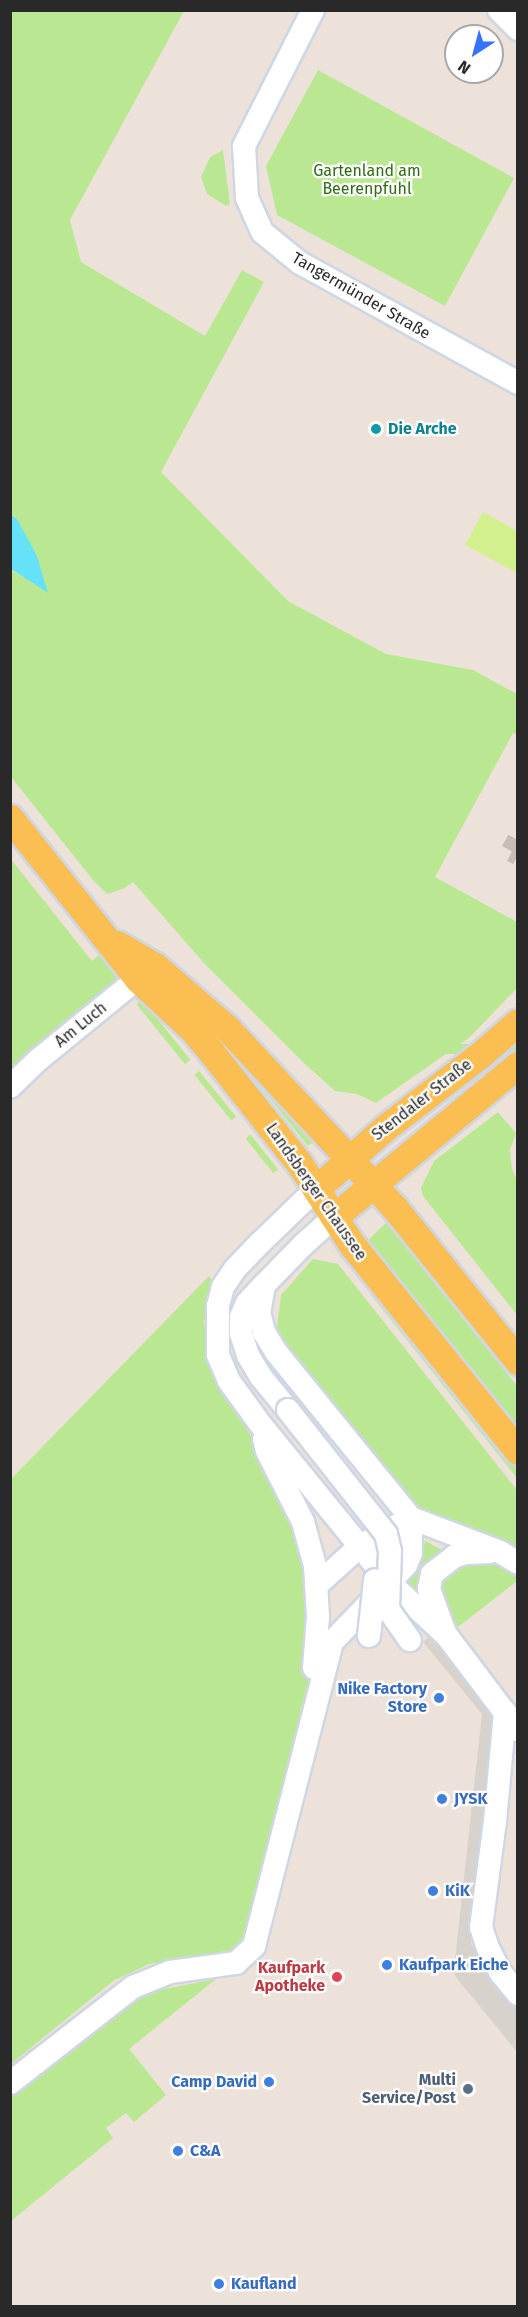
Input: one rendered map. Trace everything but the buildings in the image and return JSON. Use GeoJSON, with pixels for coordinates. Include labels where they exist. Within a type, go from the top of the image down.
{"type":"FeatureCollection","features":[{"type":"Feature","properties":{"kind":"main road","name":"Landsberger Chaussee"},"geometry":{"type":"LineString","coordinates":[[10,818],[108,939],[146,972],[228,1029],[373,1183],[518,1361]]}},
{"type":"Feature","properties":{"kind":"main road","name":"Landsberger Chaussee"},"geometry":{"type":"LineString","coordinates":[[146,972],[299,1163],[322,1184],[341,1211],[353,1246],[518,1451]]}},
{"type":"Feature","properties":{"kind":"main road","name":"Stendaler Straße"},"geometry":{"type":"LineString","coordinates":[[322,1184],[386,1126],[518,1022]]}},
{"type":"Feature","properties":{"kind":"main road","name":"Stendaler Straße"},"geometry":{"type":"LineString","coordinates":[[341,1211],[518,1065]]}},
{"type":"Feature","properties":{"kind":"street","name":"Tangermünder Straße"},"geometry":{"type":"LineString","coordinates":[[313,10],[244,146],[247,198],[262,232],[300,263],[518,383]]}},
{"type":"Feature","properties":{"kind":"street"},"geometry":{"type":"LineString","coordinates":[[499,10],[518,29]]}},
{"type":"Feature","properties":{"kind":"street","name":"Am Luch"},"geometry":{"type":"LineString","coordinates":[[10,1087],[38,1060],[146,972]]}},
{"type":"Feature","properties":{"kind":"street"},"geometry":{"type":"LineString","coordinates":[[322,1184],[235,1269],[223,1287],[218,1306],[217,1324],[229,1352],[276,1418],[360,1546],[397,1590],[447,1636],[511,1721],[481,1927],[488,1948],[501,1973],[518,1994]]}},
{"type":"Feature","properties":{"kind":"street"},"geometry":{"type":"LineString","coordinates":[[341,1211],[303,1245],[247,1303],[241,1317],[241,1334],[248,1355],[261,1377],[276,1418],[368,1526],[379,1547],[369,1636]]}},
{"type":"Feature","properties":{"kind":"street"},"geometry":{"type":"LineString","coordinates":[[264,1285],[259,1312],[264,1332],[276,1352],[411,1518],[508,1557]]}},
{"type":"Feature","properties":{"kind":"street"},"geometry":{"type":"LineString","coordinates":[[276,1418],[267,1451],[303,1522],[315,1566],[318,1616],[314,1670],[317,1697]]}},
{"type":"Feature","properties":{"kind":"street"},"geometry":{"type":"LineString","coordinates":[[276,1418],[386,1534],[390,1551],[386,1596],[388,1609],[410,1640]]}},
{"type":"Feature","properties":{"kind":"street"},"geometry":{"type":"LineString","coordinates":[[316,1586],[360,1546],[411,1518]]}},
{"type":"Feature","properties":{"kind":"street"},"geometry":{"type":"LineString","coordinates":[[10,2083],[133,1987],[170,1972],[236,1963],[254,1946],[332,1642],[370,1603],[397,1590],[411,1553],[411,1518]]}},
{"type":"Feature","properties":{"kind":"street"},"geometry":{"type":"LineString","coordinates":[[447,1636],[429,1589],[432,1574],[441,1564],[466,1552],[508,1557]]}},
{"type":"Feature","properties":{"kind":"green space"},"geometry":{"type":"Polygon","coordinates":[[[11,11],[184,11],[70,220],[81,262],[205,336],[242,270],[264,282],[161,472],[288,601],[386,654],[473,670],[517,694],[517,735],[513,733],[435,877],[517,922],[517,988],[470,1037],[376,1103],[357,1094],[335,1091],[305,1064],[203,962],[133,882],[123,889],[107,894],[93,880],[11,777],[10,569],[47,592],[17,519],[11,514],[11,11]]]}},
{"type":"Feature","properties":{"kind":"green space","name":"Gartenland am Beerenpfuhl"},"geometry":{"type":"Polygon","coordinates":[[[318,70],[514,178],[445,306],[277,215],[266,166],[318,70]]]}},
{"type":"Feature","properties":{"kind":"green space"},"geometry":{"type":"Polygon","coordinates":[[[223,150],[230,204],[226,206],[207,194],[201,177],[210,157],[223,150]]]}},
{"type":"Feature","properties":{"kind":"green space"},"geometry":{"type":"Polygon","coordinates":[[[483,512],[517,531],[517,573],[465,545],[483,512]]]}},
{"type":"Feature","properties":{"kind":"green space"},"geometry":{"type":"Polygon","coordinates":[[[10,858],[92,961],[103,951],[118,969],[117,983],[22,1064],[15,1064],[11,1069],[10,858]]]}},
{"type":"Feature","properties":{"kind":"green space"},"geometry":{"type":"Polygon","coordinates":[[[142,1000],[190,1060],[185,1064],[137,1004],[142,1000]]]}},
{"type":"Feature","properties":{"kind":"green space"},"geometry":{"type":"Polygon","coordinates":[[[186,1004],[317,1138],[308,1146],[258,1084],[186,1009],[186,1004]]]}},
{"type":"Feature","properties":{"kind":"green space"},"geometry":{"type":"Polygon","coordinates":[[[356,1044],[517,1044],[517,1054],[356,1054],[356,1044]]]}},
{"type":"Feature","properties":{"kind":"green space"},"geometry":{"type":"Polygon","coordinates":[[[199,1071],[236,1117],[231,1121],[194,1075],[199,1071]]]}},
{"type":"Feature","properties":{"kind":"green space"},"geometry":{"type":"Polygon","coordinates":[[[498,1112],[516,1133],[510,1150],[512,1169],[518,1182],[517,1315],[423,1196],[421,1188],[434,1161],[498,1112]]]}},
{"type":"Feature","properties":{"kind":"green space"},"geometry":{"type":"Polygon","coordinates":[[[250,1134],[278,1170],[273,1173],[246,1139],[250,1134]]]}},
{"type":"Feature","properties":{"kind":"green space"},"geometry":{"type":"Polygon","coordinates":[[[386,1223],[517,1386],[517,1435],[364,1244],[386,1223]]]}},
{"type":"Feature","properties":{"kind":"green space"},"geometry":{"type":"Polygon","coordinates":[[[313,1259],[338,1264],[517,1490],[517,1549],[502,1540],[429,1514],[406,1495],[283,1339],[277,1326],[281,1295],[313,1259]]]}},
{"type":"Feature","properties":{"kind":"green space"},"geometry":{"type":"Polygon","coordinates":[[[356,1269],[517,1468],[517,1478],[371,1295],[356,1269]]]}},
{"type":"Feature","properties":{"kind":"green space"},"geometry":{"type":"Polygon","coordinates":[[[209,1276],[213,1283],[204,1322],[211,1366],[262,1456],[307,1553],[309,1677],[245,1940],[228,1951],[149,1964],[113,1981],[11,2064],[11,1479],[209,1276]]]}},
{"type":"Feature","properties":{"kind":"green space"},"geometry":{"type":"Polygon","coordinates":[[[425,1541],[450,1554],[431,1610],[405,1584],[417,1570],[425,1541]]]}},
{"type":"Feature","properties":{"kind":"green space"},"geometry":{"type":"Polygon","coordinates":[[[485,1563],[503,1567],[517,1576],[517,1581],[458,1627],[440,1602],[436,1582],[459,1564],[485,1563]]]}},
{"type":"Feature","properties":{"kind":"green space"},"geometry":{"type":"Polygon","coordinates":[[[216,1979],[129,2049],[166,2095],[134,2122],[126,2113],[106,2128],[113,2138],[11,2221],[11,2097],[129,2003],[154,1991],[216,1979]]]}},
{"type":"Feature","properties":{"kind":"shaded area"},"geometry":{"type":"Polygon","coordinates":[[[433,1634],[498,1715],[471,1944],[517,2002],[517,2052],[455,1976],[482,1714],[423,1642],[433,1634]]]}},
{"type":"Feature","properties":{"kind":"water"},"geometry":{"type":"Polygon","coordinates":[[[10,514],[17,519],[37,556],[48,593],[11,569],[10,514]]]}},
{"type":"Feature","properties":{"kind":"tunnel"},"geometry":{"type":"LineString","coordinates":[[518,840],[512,851],[518,854]]}},
{"type":"Feature","properties":{"kind":"place","name":"Die Arche"},"geometry":{"type":"Point","coordinates":[376,429]}},
{"type":"Feature","properties":{"kind":"place","name":"Nike Factory Store"},"geometry":{"type":"Point","coordinates":[439,1698]}},
{"type":"Feature","properties":{"kind":"place","name":"JYSK"},"geometry":{"type":"Point","coordinates":[442,1799]}},
{"type":"Feature","properties":{"kind":"place","name":"KiK"},"geometry":{"type":"Point","coordinates":[433,1891]}},
{"type":"Feature","properties":{"kind":"place","name":"Kaufpark Eiche"},"geometry":{"type":"Point","coordinates":[387,1965]}},
{"type":"Feature","properties":{"kind":"place","name":"Kaufpark Apotheke"},"geometry":{"type":"Point","coordinates":[337,1977]}},
{"type":"Feature","properties":{"kind":"place","name":"Camp David"},"geometry":{"type":"Point","coordinates":[269,2082]}},
{"type":"Feature","properties":{"kind":"place","name":"Multi Service/Post"},"geometry":{"type":"Point","coordinates":[468,2089]}},
{"type":"Feature","properties":{"kind":"place","name":"C&A"},"geometry":{"type":"Point","coordinates":[178,2151]}},
{"type":"Feature","properties":{"kind":"place","name":"Kaufland"},"geometry":{"type":"Point","coordinates":[219,2284]}}]}
